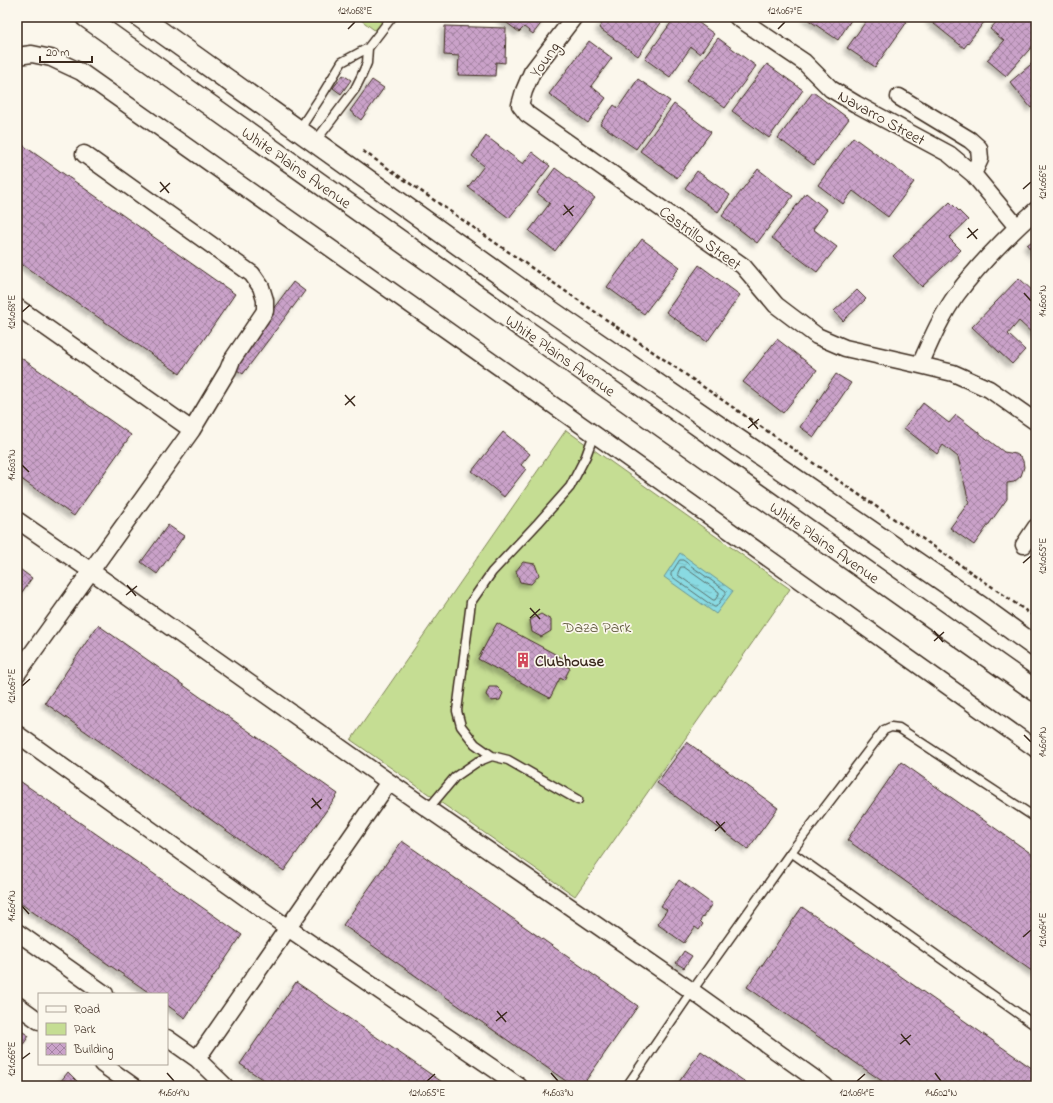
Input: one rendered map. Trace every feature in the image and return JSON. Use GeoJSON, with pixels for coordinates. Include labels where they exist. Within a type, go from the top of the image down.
{"type":"FeatureCollection","features":[{"type":"Feature","properties":{"kind":"street","name":"White Plains Avenue"},"geometry":{"type":"LineString","coordinates":[[86,17],[1036,691]]}},
{"type":"Feature","properties":{"kind":"street","name":"White Plains Avenue"},"geometry":{"type":"LineString","coordinates":[[140,17],[551,311],[1036,647]]}},
{"type":"Feature","properties":{"kind":"street","name":"Young"},"geometry":{"type":"LineString","coordinates":[[520,105],[532,72],[574,17]]}},
{"type":"Feature","properties":{"kind":"street","name":"Navarro Street"},"geometry":{"type":"LineString","coordinates":[[737,17],[804,62],[832,88],[856,104],[949,154],[973,174],[1017,227]]}},
{"type":"Feature","properties":{"kind":"street"},"geometry":{"type":"LineString","coordinates":[[17,56],[32,54],[50,58],[81,72],[594,434],[1036,749]]}},
{"type":"Feature","properties":{"kind":"street"},"geometry":{"type":"LineString","coordinates":[[899,97],[970,140],[980,148],[980,159],[973,174]]}},
{"type":"Feature","properties":{"kind":"street","name":"Castrillo Street"},"geometry":{"type":"LineString","coordinates":[[520,105],[526,114],[743,266],[776,305],[817,336],[845,348],[953,373],[989,389],[1036,422]]}},
{"type":"Feature","properties":{"kind":"street"},"geometry":{"type":"LineString","coordinates":[[17,674],[192,430],[228,370],[232,360],[265,311],[265,300],[261,287],[252,274],[84,154]]}},
{"type":"Feature","properties":{"kind":"street"},"geometry":{"type":"LineString","coordinates":[[920,365],[934,332],[956,295],[985,260],[1036,210]]}},
{"type":"Feature","properties":{"kind":"street"},"geometry":{"type":"LineString","coordinates":[[17,307],[192,430]]}},
{"type":"Feature","properties":{"kind":"street"},"geometry":{"type":"LineString","coordinates":[[534,336],[551,311]]}},
{"type":"Feature","properties":{"kind":"street"},"geometry":{"type":"LineString","coordinates":[[17,520],[389,782],[692,991],[825,1086]]}},
{"type":"Feature","properties":{"kind":"street"},"geometry":{"type":"LineString","coordinates":[[1024,545],[1036,527]]}},
{"type":"Feature","properties":{"kind":"street"},"geometry":{"type":"LineString","coordinates":[[17,734],[288,928],[519,1086]]}},
{"type":"Feature","properties":{"kind":"street"},"geometry":{"type":"LineString","coordinates":[[197,1059],[389,782]]}},
{"type":"Feature","properties":{"kind":"street"},"geometry":{"type":"LineString","coordinates":[[17,932],[104,993]]}},
{"type":"Feature","properties":{"kind":"street"},"geometry":{"type":"LineString","coordinates":[[17,1005],[38,1020]]}},
{"type":"Feature","properties":{"kind":"street"},"geometry":{"type":"LineString","coordinates":[[168,1039],[197,1059],[225,1086]]}},
{"type":"Feature","properties":{"kind":"street"},"geometry":{"type":"LineString","coordinates":[[103,1065],[134,1086]]}},
{"type":"Feature","properties":{"kind":"lane"},"geometry":{"type":"LineString","coordinates":[[299,130],[342,62],[368,48],[392,17]]}},
{"type":"Feature","properties":{"kind":"lane"},"geometry":{"type":"LineString","coordinates":[[315,142],[355,89],[366,63],[368,48]]}},
{"type":"Feature","properties":{"kind":"lane"},"geometry":{"type":"LineString","coordinates":[[578,800],[508,760],[492,756],[475,744],[461,726],[457,712],[471,602],[492,572],[570,487],[586,456],[594,434]]}},
{"type":"Feature","properties":{"kind":"lane"},"geometry":{"type":"LineString","coordinates":[[627,1086],[692,991],[791,852],[884,730],[891,727],[899,728],[1036,818]]}},
{"type":"Feature","properties":{"kind":"lane"},"geometry":{"type":"LineString","coordinates":[[428,809],[454,777],[477,762],[492,756]]}},
{"type":"Feature","properties":{"kind":"lane"},"geometry":{"type":"LineString","coordinates":[[791,852],[1036,1026]]}},
{"type":"Feature","properties":{"kind":"path"},"geometry":{"type":"LineString","coordinates":[[360,149],[1036,618]]}},
{"type":"Feature","properties":{"kind":"green space"},"geometry":{"type":"Polygon","coordinates":[[[357,17],[388,17],[377,32],[357,17]]]}},
{"type":"Feature","properties":{"kind":"green space","name":"Daza Park"},"geometry":{"type":"Polygon","coordinates":[[[566,430],[790,589],[575,896],[351,740],[566,430]]]}},
{"type":"Feature","properties":{"kind":"water"},"geometry":{"type":"Polygon","coordinates":[[[680,553],[733,591],[716,614],[664,577],[680,553]]]}},
{"type":"Feature","properties":{"kind":"building"},"geometry":{"type":"Polygon","coordinates":[[[499,17],[546,17],[533,34],[524,27],[519,32],[499,17]]]}},
{"type":"Feature","properties":{"kind":"building"},"geometry":{"type":"Polygon","coordinates":[[[606,17],[665,17],[638,56],[599,28],[606,17]]]}},
{"type":"Feature","properties":{"kind":"building"},"geometry":{"type":"Polygon","coordinates":[[[675,17],[691,17],[714,34],[700,54],[691,47],[670,77],[645,59],[675,17]]]}},
{"type":"Feature","properties":{"kind":"building"},"geometry":{"type":"Polygon","coordinates":[[[804,17],[853,17],[838,40],[804,17]]]}},
{"type":"Feature","properties":{"kind":"building"},"geometry":{"type":"Polygon","coordinates":[[[869,17],[900,17],[907,22],[875,67],[847,48],[869,17]]]}},
{"type":"Feature","properties":{"kind":"building"},"geometry":{"type":"Polygon","coordinates":[[[932,17],[956,17],[960,21],[963,17],[988,17],[964,48],[929,20],[932,17]]]}},
{"type":"Feature","properties":{"kind":"building"},"geometry":{"type":"Polygon","coordinates":[[[1001,17],[1033,17],[1036,20],[1036,42],[1006,76],[987,60],[1004,41],[990,29],[1001,17]]]}},
{"type":"Feature","properties":{"kind":"building"},"geometry":{"type":"Polygon","coordinates":[[[445,26],[506,28],[505,63],[496,62],[495,76],[458,75],[459,56],[444,55],[445,26]]]}},
{"type":"Feature","properties":{"kind":"building"},"geometry":{"type":"Polygon","coordinates":[[[718,38],[756,66],[725,108],[687,80],[718,38]]]}},
{"type":"Feature","properties":{"kind":"building"},"geometry":{"type":"Polygon","coordinates":[[[589,41],[612,58],[591,86],[606,98],[588,123],[549,94],[589,41]]]}},
{"type":"Feature","properties":{"kind":"building"},"geometry":{"type":"Polygon","coordinates":[[[1036,60],[1036,104],[1031,108],[1010,82],[1036,60]]]}},
{"type":"Feature","properties":{"kind":"building"},"geometry":{"type":"Polygon","coordinates":[[[767,64],[803,90],[769,138],[732,111],[767,64]]]}},
{"type":"Feature","properties":{"kind":"building"},"geometry":{"type":"Polygon","coordinates":[[[343,75],[351,80],[341,94],[333,88],[343,75]]]}},
{"type":"Feature","properties":{"kind":"building"},"geometry":{"type":"Polygon","coordinates":[[[638,79],[670,101],[636,149],[600,124],[614,105],[618,108],[638,79]]]}},
{"type":"Feature","properties":{"kind":"building"},"geometry":{"type":"Polygon","coordinates":[[[372,80],[384,88],[361,120],[350,111],[372,80]]]}},
{"type":"Feature","properties":{"kind":"building"},"geometry":{"type":"Polygon","coordinates":[[[813,92],[849,119],[814,165],[778,138],[813,92]]]}},
{"type":"Feature","properties":{"kind":"building"},"geometry":{"type":"Polygon","coordinates":[[[674,104],[711,132],[677,178],[640,151],[674,104]]]}},
{"type":"Feature","properties":{"kind":"building"},"geometry":{"type":"Polygon","coordinates":[[[486,136],[523,164],[532,152],[550,166],[509,218],[468,187],[484,166],[472,156],[486,136]]]}},
{"type":"Feature","properties":{"kind":"building"},"geometry":{"type":"Polygon","coordinates":[[[853,137],[914,182],[888,217],[853,191],[843,204],[818,185],[853,137]]]}},
{"type":"Feature","properties":{"kind":"building"},"geometry":{"type":"Polygon","coordinates":[[[17,141],[235,294],[180,374],[17,261],[17,141]]]}},
{"type":"Feature","properties":{"kind":"building"},"geometry":{"type":"Polygon","coordinates":[[[555,168],[595,198],[555,251],[529,231],[550,203],[537,193],[555,168]]]}},
{"type":"Feature","properties":{"kind":"building"},"geometry":{"type":"Polygon","coordinates":[[[758,169],[793,196],[757,243],[722,216],[758,169]]]}},
{"type":"Feature","properties":{"kind":"building"},"geometry":{"type":"Polygon","coordinates":[[[697,171],[730,195],[718,212],[685,188],[697,171]]]}},
{"type":"Feature","properties":{"kind":"building"},"geometry":{"type":"Polygon","coordinates":[[[806,193],[827,210],[813,229],[837,247],[817,272],[772,238],[806,193]]]}},
{"type":"Feature","properties":{"kind":"building"},"geometry":{"type":"Polygon","coordinates":[[[950,202],[968,220],[949,238],[961,250],[922,287],[893,256],[950,202]]]}},
{"type":"Feature","properties":{"kind":"building"},"geometry":{"type":"Polygon","coordinates":[[[1036,238],[1036,256],[1027,245],[1036,238]]]}},
{"type":"Feature","properties":{"kind":"building"},"geometry":{"type":"Polygon","coordinates":[[[642,239],[680,267],[644,314],[607,287],[642,239]]]}},
{"type":"Feature","properties":{"kind":"building"},"geometry":{"type":"Polygon","coordinates":[[[699,265],[740,295],[707,342],[666,312],[699,265]]]}},
{"type":"Feature","properties":{"kind":"building"},"geometry":{"type":"Polygon","coordinates":[[[1019,278],[1036,294],[1036,333],[1034,335],[1019,321],[1008,334],[1025,350],[1012,364],[972,327],[1019,278]]]}},
{"type":"Feature","properties":{"kind":"building"},"geometry":{"type":"Polygon","coordinates":[[[293,282],[305,291],[243,374],[231,366],[293,282]]]}},
{"type":"Feature","properties":{"kind":"building"},"geometry":{"type":"Polygon","coordinates":[[[857,290],[866,299],[843,321],[834,311],[857,290]]]}},
{"type":"Feature","properties":{"kind":"building"},"geometry":{"type":"Polygon","coordinates":[[[777,339],[817,370],[783,413],[743,382],[777,339]]]}},
{"type":"Feature","properties":{"kind":"building"},"geometry":{"type":"Polygon","coordinates":[[[17,355],[131,435],[74,516],[17,476],[17,355]]]}},
{"type":"Feature","properties":{"kind":"building"},"geometry":{"type":"Polygon","coordinates":[[[836,374],[851,383],[814,437],[800,427],[836,374]]]}},
{"type":"Feature","properties":{"kind":"building"},"geometry":{"type":"Polygon","coordinates":[[[923,403],[949,423],[956,415],[1004,452],[1016,454],[1021,457],[1023,461],[1024,467],[1021,476],[1014,482],[1007,483],[1007,499],[974,545],[950,528],[969,502],[958,457],[943,445],[937,454],[904,428],[923,403]]]}},
{"type":"Feature","properties":{"kind":"building"},"geometry":{"type":"Polygon","coordinates":[[[503,432],[530,454],[521,465],[526,469],[504,497],[472,471],[503,432]]]}},
{"type":"Feature","properties":{"kind":"building"},"geometry":{"type":"Polygon","coordinates":[[[168,525],[184,536],[157,574],[141,562],[168,525]]]}},
{"type":"Feature","properties":{"kind":"building"},"geometry":{"type":"Polygon","coordinates":[[[523,562],[535,564],[539,575],[531,584],[520,582],[516,571],[523,562]]]}},
{"type":"Feature","properties":{"kind":"building"},"geometry":{"type":"Polygon","coordinates":[[[17,567],[32,578],[17,599],[17,567]]]}},
{"type":"Feature","properties":{"kind":"building"},"geometry":{"type":"Polygon","coordinates":[[[541,614],[551,620],[551,631],[541,637],[532,632],[530,620],[541,614]]]}},
{"type":"Feature","properties":{"kind":"building","name":"Clubhouse"},"geometry":{"type":"Polygon","coordinates":[[[497,623],[568,661],[565,666],[570,668],[564,680],[560,678],[550,698],[478,659],[497,623]]]}},
{"type":"Feature","properties":{"kind":"building"},"geometry":{"type":"Polygon","coordinates":[[[98,625],[338,794],[284,871],[45,703],[98,625]]]}},
{"type":"Feature","properties":{"kind":"building"},"geometry":{"type":"Polygon","coordinates":[[[489,687],[497,687],[503,693],[500,700],[491,701],[486,695],[489,687]]]}},
{"type":"Feature","properties":{"kind":"building"},"geometry":{"type":"Polygon","coordinates":[[[687,742],[778,808],[748,849],[657,783],[687,742]]]}},
{"type":"Feature","properties":{"kind":"building"},"geometry":{"type":"Polygon","coordinates":[[[901,762],[1036,857],[1036,974],[847,840],[901,762]]]}},
{"type":"Feature","properties":{"kind":"building"},"geometry":{"type":"Polygon","coordinates":[[[17,779],[242,935],[185,1018],[168,1006],[168,993],[150,993],[17,901],[17,779]]]}},
{"type":"Feature","properties":{"kind":"building"},"geometry":{"type":"Polygon","coordinates":[[[402,841],[638,1006],[582,1086],[573,1086],[343,925],[402,841]]]}},
{"type":"Feature","properties":{"kind":"building"},"geometry":{"type":"Polygon","coordinates":[[[679,880],[712,904],[700,921],[703,924],[699,930],[695,927],[684,943],[657,924],[667,910],[661,906],[679,880]]]}},
{"type":"Feature","properties":{"kind":"building"},"geometry":{"type":"Polygon","coordinates":[[[802,907],[1036,1071],[1036,1075],[1028,1086],[889,1086],[747,987],[802,907]]]}},
{"type":"Feature","properties":{"kind":"building"},"geometry":{"type":"Polygon","coordinates":[[[684,951],[692,956],[684,968],[676,963],[684,951]]]}},
{"type":"Feature","properties":{"kind":"building"},"geometry":{"type":"Polygon","coordinates":[[[296,982],[448,1086],[272,1086],[240,1064],[296,982]]]}},
{"type":"Feature","properties":{"kind":"building"},"geometry":{"type":"Polygon","coordinates":[[[17,1028],[29,1036],[17,1053],[17,1028]]]}},
{"type":"Feature","properties":{"kind":"building"},"geometry":{"type":"Polygon","coordinates":[[[701,1051],[751,1086],[676,1086],[701,1051]]]}},
{"type":"Feature","properties":{"kind":"building"},"geometry":{"type":"Polygon","coordinates":[[[68,1072],[77,1081],[73,1086],[57,1086],[68,1072]]]}},
{"type":"Feature","properties":{"kind":"place","name":"Clubhouse"},"geometry":{"type":"Point","coordinates":[523,660]}}]}
